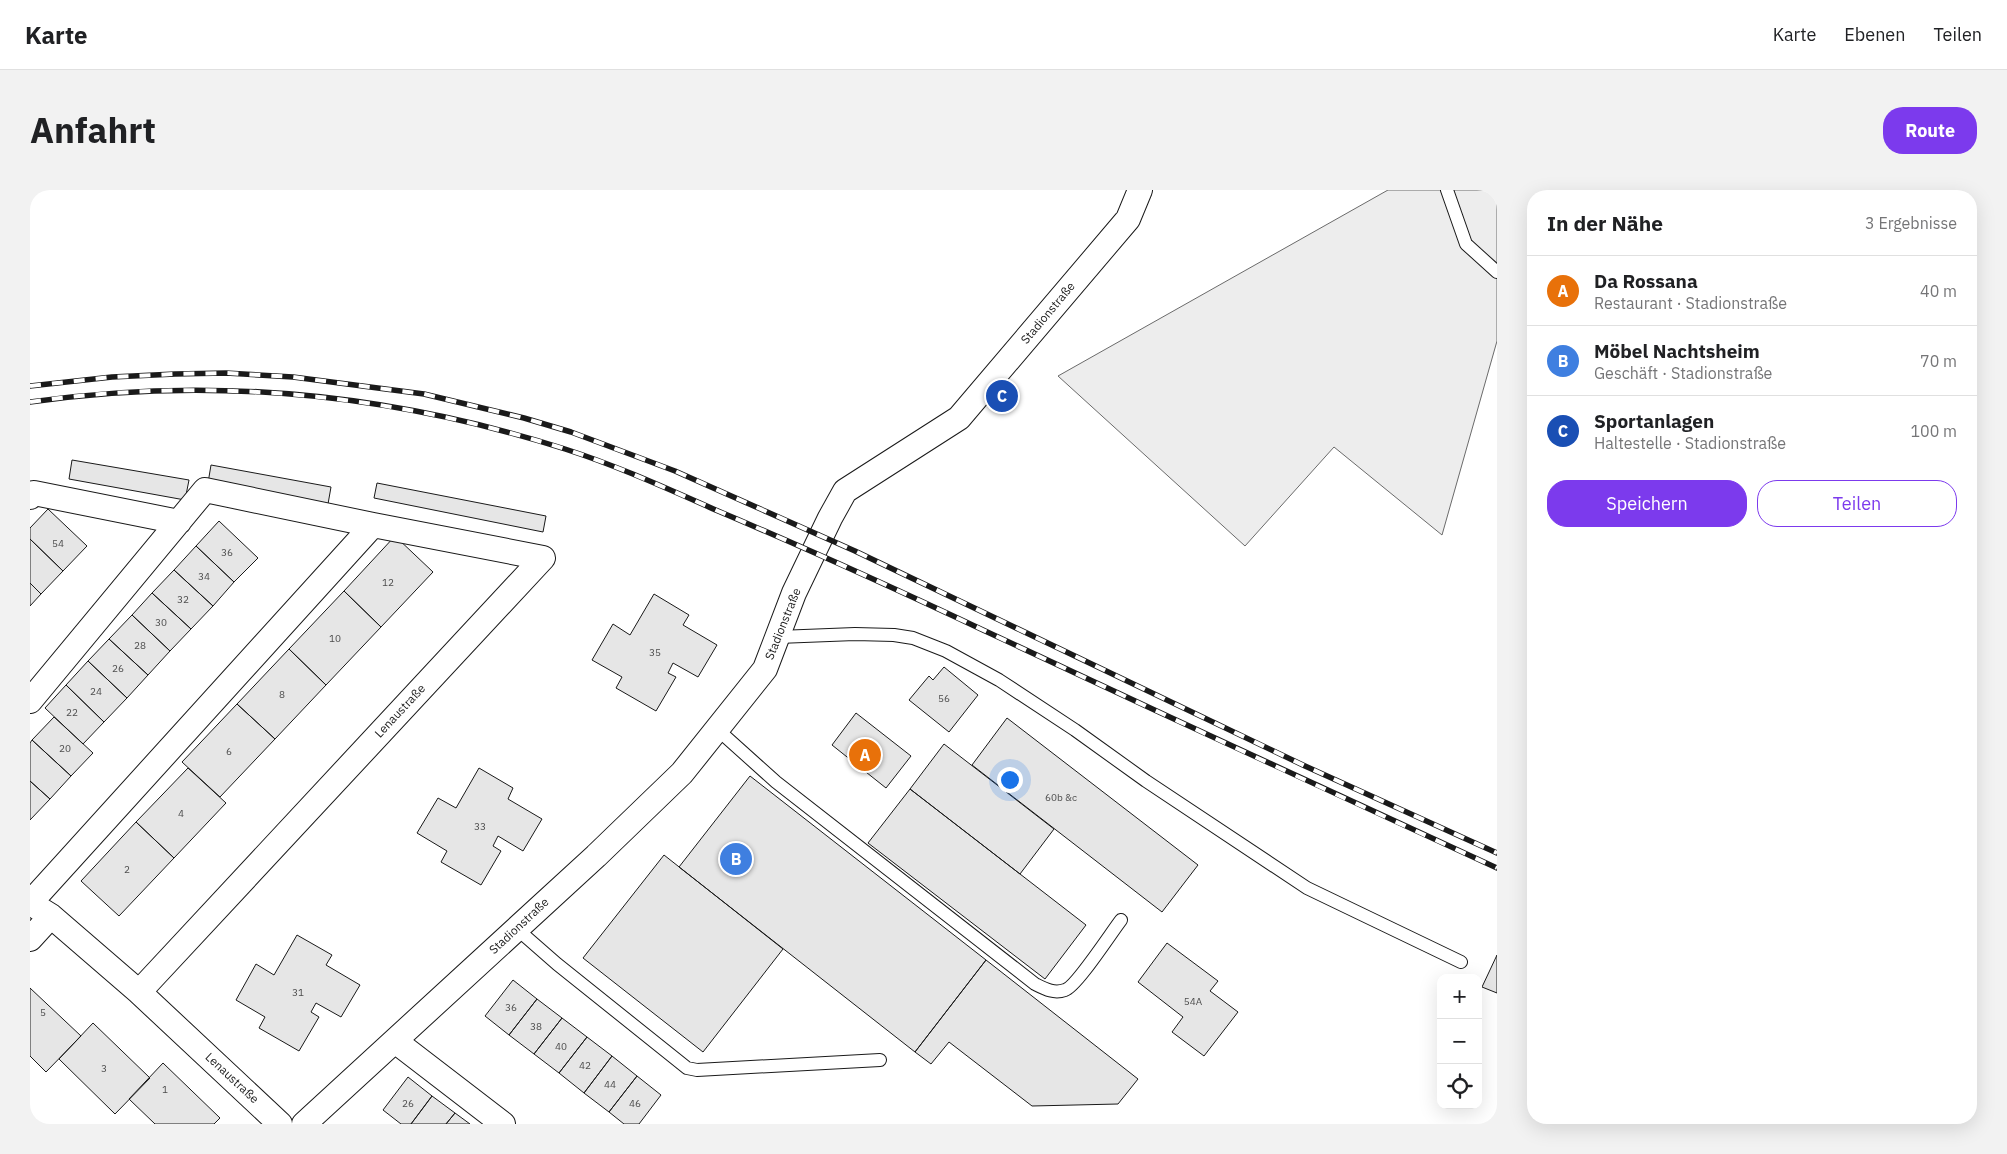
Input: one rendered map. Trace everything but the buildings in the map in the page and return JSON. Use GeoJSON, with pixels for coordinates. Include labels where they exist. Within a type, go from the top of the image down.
{"type":"FeatureCollection","features":[{"type":"Feature","properties":{"kind":"street","name":"Stadionstraße"},"geometry":{"type":"LineString","coordinates":[[304,1124],[517,929],[682,773],[765,669],[794,593],[845,491],[959,418],[1128,219],[1140,190]]}},
{"type":"Feature","properties":{"kind":"street","name":"Lenaustraße"},"geometry":{"type":"LineString","coordinates":[[30,701],[205,490],[543,558],[139,992]]}},
{"type":"Feature","properties":{"kind":"street"},"geometry":{"type":"LineString","coordinates":[[30,497],[34,493],[179,522]]}},
{"type":"Feature","properties":{"kind":"street","name":"Lenaustraße"},"geometry":{"type":"LineString","coordinates":[[280,1124],[139,992],[50,916],[30,903],[373,525]]}},
{"type":"Feature","properties":{"kind":"street"},"geometry":{"type":"LineString","coordinates":[[30,939],[50,916]]}},
{"type":"Feature","properties":{"kind":"street"},"geometry":{"type":"LineString","coordinates":[[395,1041],[503,1124]]}},
{"type":"Feature","properties":{"kind":"lane"},"geometry":{"type":"LineString","coordinates":[[1447,190],[1466,244],[1497,272]]}},
{"type":"Feature","properties":{"kind":"lane"},"geometry":{"type":"LineString","coordinates":[[778,637],[855,634],[894,635],[912,638],[946,651],[1014,690],[1075,730],[1146,781],[1307,888],[1461,962]]}},
{"type":"Feature","properties":{"kind":"lane"},"geometry":{"type":"LineString","coordinates":[[717,729],[776,782],[1035,984],[1054,992],[1067,990],[1079,977],[1121,920]]}},
{"type":"Feature","properties":{"kind":"lane"},"geometry":{"type":"LineString","coordinates":[[517,929],[556,964],[687,1068],[697,1070],[880,1060]]}},
{"type":"Feature","properties":{"kind":"shaded area"},"geometry":{"type":"Polygon","coordinates":[[[1388,190],[1497,190],[1497,341],[1442,535],[1334,447],[1245,546],[1058,376],[1388,190]]]}},
{"type":"Feature","properties":{"kind":"railway"},"geometry":{"type":"LineString","coordinates":[[30,386],[112,377],[175,374],[226,373],[293,377],[424,394],[524,418],[571,432],[675,471],[855,551],[1305,766],[1497,853]]}},
{"type":"Feature","properties":{"kind":"railway"},"geometry":{"type":"LineString","coordinates":[[30,402],[98,394],[166,391],[233,391],[300,395],[367,403],[434,415],[500,430],[565,449],[643,478],[852,569],[1497,868]]}},
{"type":"Feature","properties":{"kind":"place","name":"Sportanlagen"},"geometry":{"type":"Point","coordinates":[1002,396]}},
{"type":"Feature","properties":{"kind":"place","name":"Da Rossana"},"geometry":{"type":"Point","coordinates":[865,755]}},
{"type":"Feature","properties":{"kind":"place","name":"Möbel Nachtsheim"},"geometry":{"type":"Point","coordinates":[736,859]}}]}
